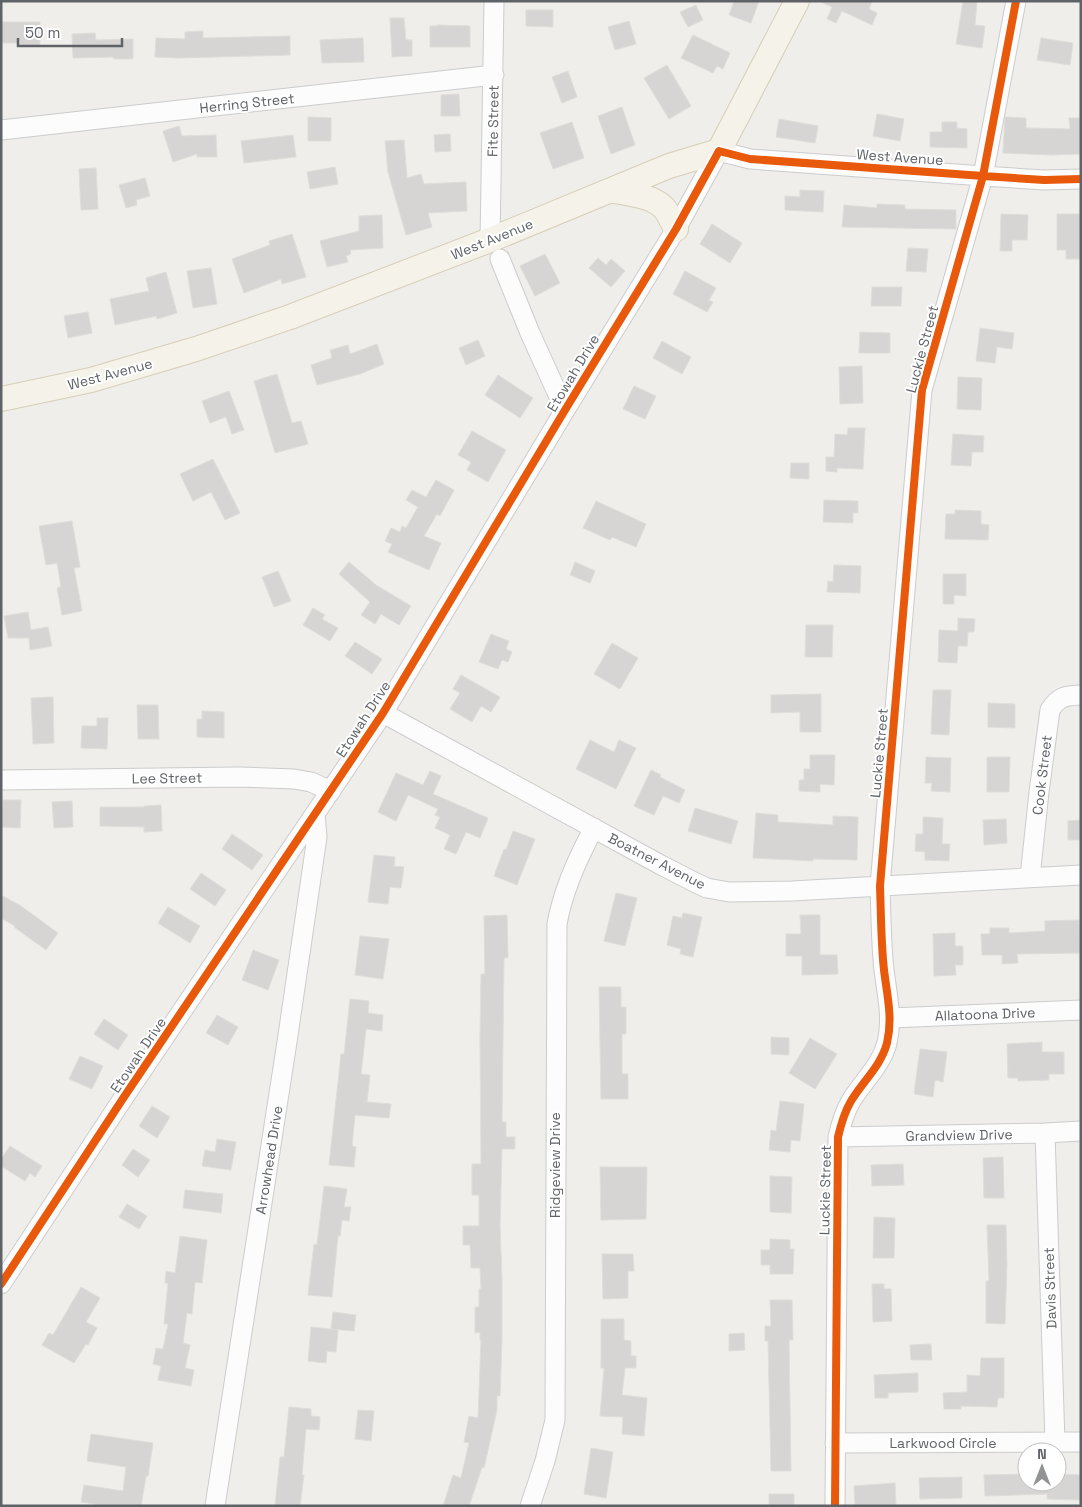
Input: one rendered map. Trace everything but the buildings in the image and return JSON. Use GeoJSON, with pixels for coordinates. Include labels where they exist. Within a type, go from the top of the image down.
{"type":"FeatureCollection","features":[{"type":"Feature","properties":{"kind":"main road","name":"Etowah Drive"},"geometry":{"type":"LineString","coordinates":[[719,151],[797,1]]}},
{"type":"Feature","properties":{"kind":"main road","name":"West Avenue"},"geometry":{"type":"LineString","coordinates":[[1,400],[91,380],[236,335],[495,250],[611,190],[669,166],[719,151]]}},
{"type":"Feature","properties":{"kind":"main road"},"geometry":{"type":"LineString","coordinates":[[611,190],[640,196],[658,204],[669,216],[676,229]]}},
{"type":"Feature","properties":{"kind":"street","name":"Fite Street"},"geometry":{"type":"LineString","coordinates":[[494,1],[495,250],[565,410]]}},
{"type":"Feature","properties":{"kind":"street","name":"Luckie Street"},"geometry":{"type":"LineString","coordinates":[[835,1506],[838,1137],[843,1116],[882,1057],[887,1044],[890,1018],[884,969],[880,886],[922,390],[983,176],[1016,1]]}},
{"type":"Feature","properties":{"kind":"street","name":"Herring Street"},"geometry":{"type":"LineString","coordinates":[[1,130],[494,75]]}},
{"type":"Feature","properties":{"kind":"street","name":"West Avenue"},"geometry":{"type":"LineString","coordinates":[[719,151],[750,158],[1044,180],[1081,179]]}},
{"type":"Feature","properties":{"kind":"street","name":"Etowah Drive"},"geometry":{"type":"LineString","coordinates":[[1,1284],[124,1097],[384,712],[676,229],[719,151]]}},
{"type":"Feature","properties":{"kind":"street","name":"Cook Street"},"geometry":{"type":"LineString","coordinates":[[1030,877],[1050,710],[1057,700],[1068,696],[1081,695]]}},
{"type":"Feature","properties":{"kind":"street","name":"Boatner Avenue"},"geometry":{"type":"LineString","coordinates":[[384,712],[696,884],[718,890],[739,892],[792,891],[1081,875]]}},
{"type":"Feature","properties":{"kind":"street","name":"Lee Street"},"geometry":{"type":"LineString","coordinates":[[1,780],[238,777],[294,779],[311,782],[331,791]]}},
{"type":"Feature","properties":{"kind":"street","name":"Arrowhead Drive"},"geometry":{"type":"LineString","coordinates":[[214,1506],[289,1033],[317,837],[315,814]]}},
{"type":"Feature","properties":{"kind":"street","name":"Ridgeview Drive"},"geometry":{"type":"LineString","coordinates":[[530,1506],[545,1461],[555,1420],[557,924],[564,895],[576,864],[594,828]]}},
{"type":"Feature","properties":{"kind":"street","name":"Allatoona Drive"},"geometry":{"type":"LineString","coordinates":[[890,1018],[1081,1010]]}},
{"type":"Feature","properties":{"kind":"street","name":"Grandview Drive"},"geometry":{"type":"LineString","coordinates":[[838,1137],[1081,1131]]}},
{"type":"Feature","properties":{"kind":"street","name":"Davis Street"},"geometry":{"type":"LineString","coordinates":[[1045,1133],[1055,1442]]}},
{"type":"Feature","properties":{"kind":"street","name":"Larkwood Circle"},"geometry":{"type":"LineString","coordinates":[[835,1443],[1017,1442]]}},
{"type":"Feature","properties":{"kind":"street","name":"Larkwood Circle"},"geometry":{"type":"LineString","coordinates":[[1067,1442],[1081,1442]]}},
{"type":"Feature","properties":{"kind":"cycle path"},"geometry":{"type":"LineString","coordinates":[[835,1506],[838,1137],[849,1105],[881,1059],[889,1034],[880,886],[922,390],[983,176],[1016,1]]}},
{"type":"Feature","properties":{"kind":"cycle path"},"geometry":{"type":"LineString","coordinates":[[1,1284],[124,1097],[383,713],[676,229],[719,151],[750,159],[1044,180],[1081,179]]}}]}
